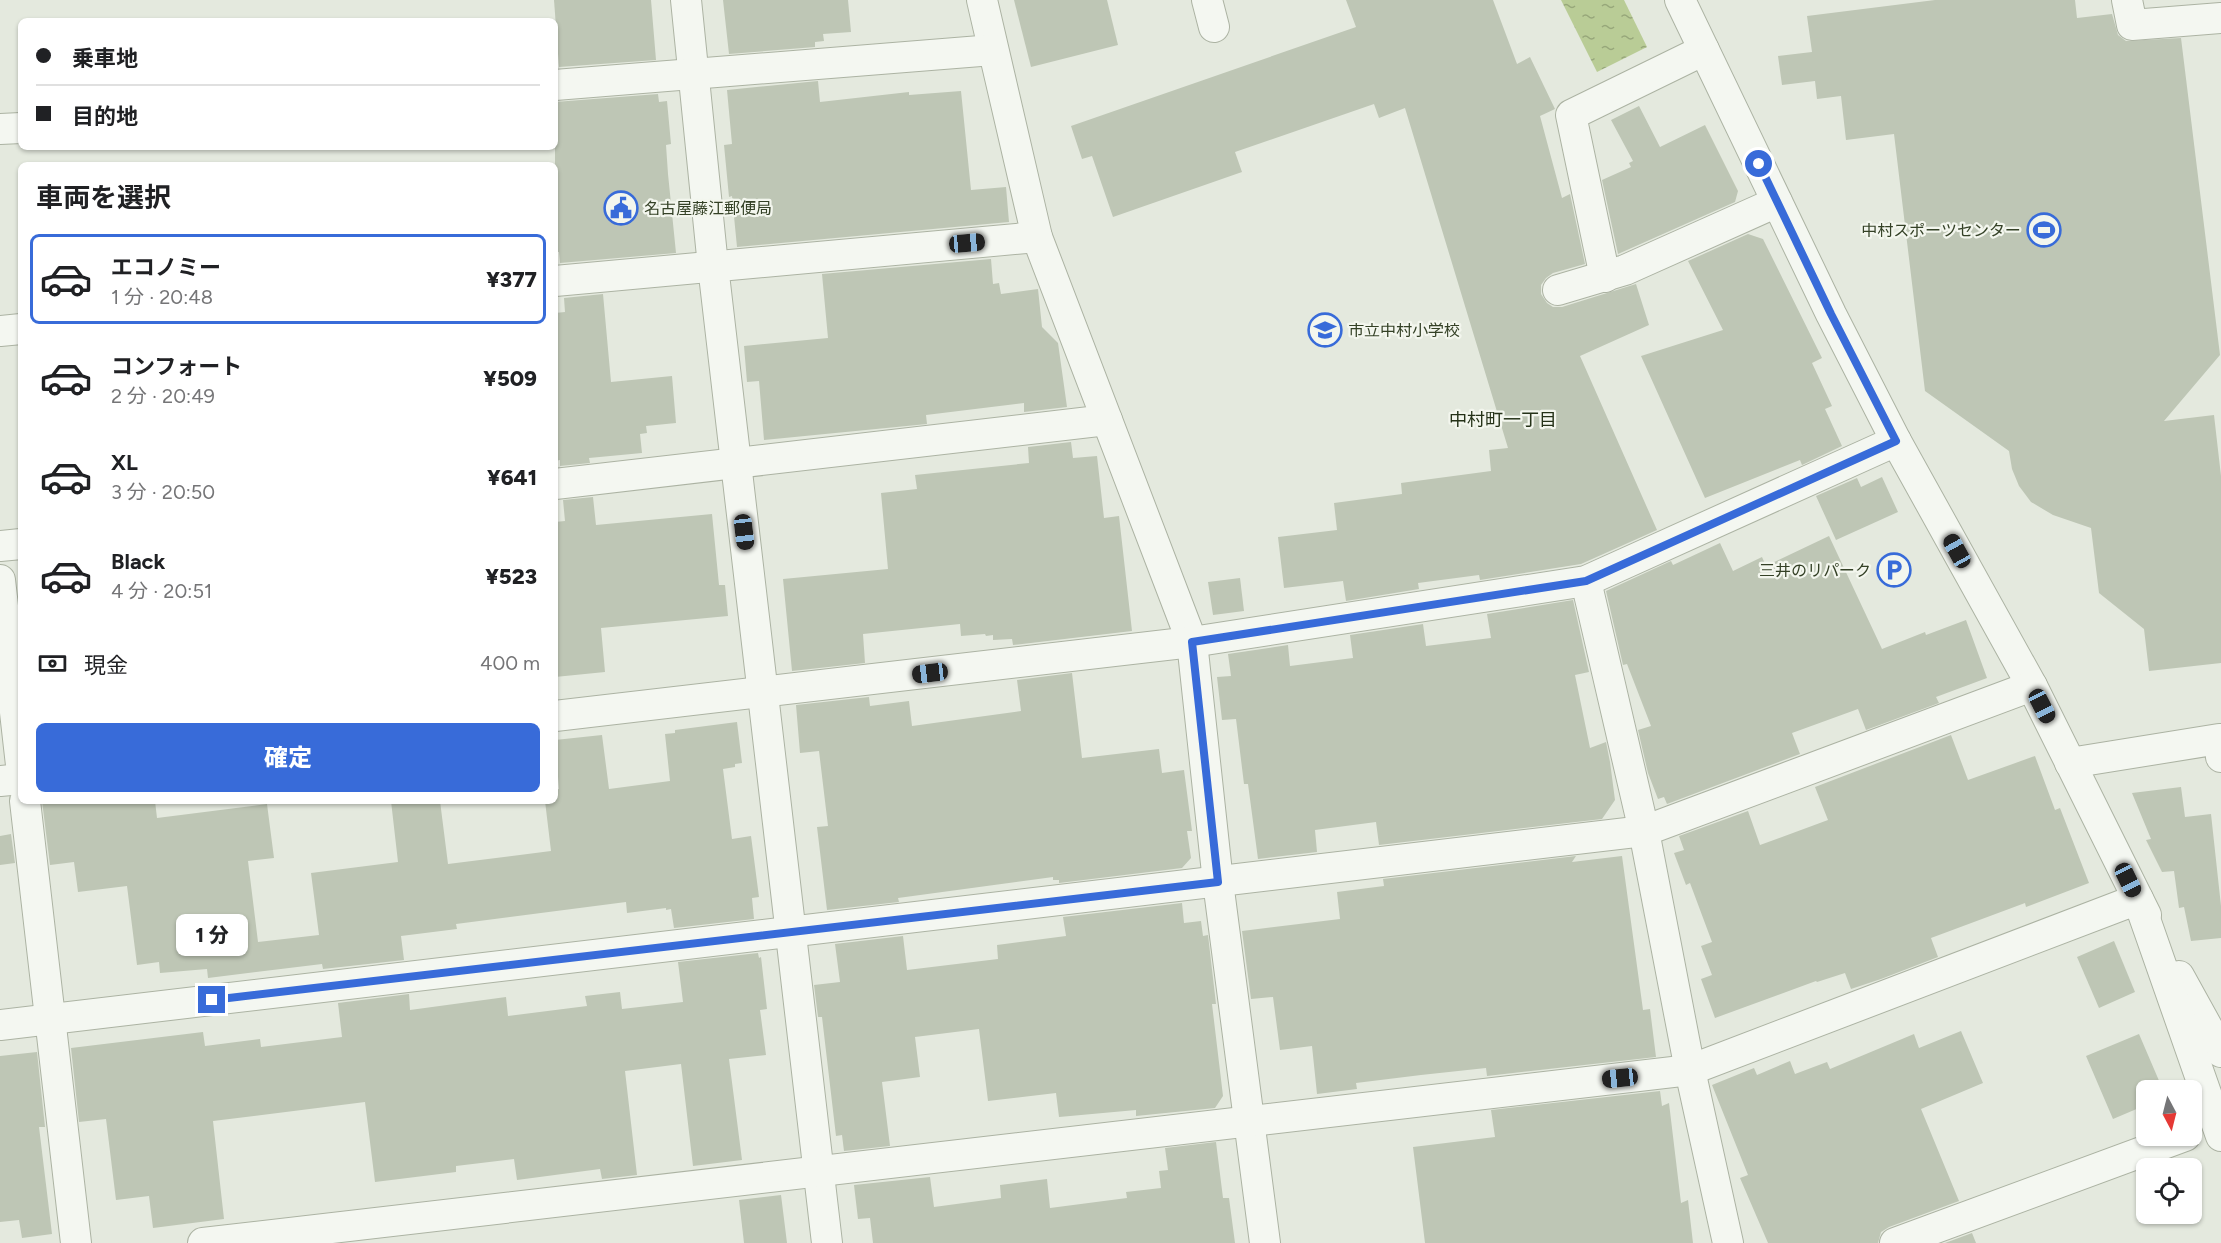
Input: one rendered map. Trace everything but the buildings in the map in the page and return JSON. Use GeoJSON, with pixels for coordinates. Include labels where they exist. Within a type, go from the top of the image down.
{"type":"FeatureCollection","features":[{"type":"Feature","properties":{"kind":"street"},"geometry":{"type":"LineString","coordinates":[[686,0],[713,266],[827,1243]]}},
{"type":"Feature","properties":{"kind":"street"},"geometry":{"type":"LineString","coordinates":[[982,0],[1037,237],[1192,642],[1218,882],[1265,1243]]}},
{"type":"Feature","properties":{"kind":"street"},"geometry":{"type":"LineString","coordinates":[[1680,0],[1831,314],[1896,441],[2032,686],[2138,899],[2221,1051]]}},
{"type":"Feature","properties":{"kind":"street"},"geometry":{"type":"LineString","coordinates":[[2127,0],[2132,25],[2221,18]]}},
{"type":"Feature","properties":{"kind":"street"},"geometry":{"type":"LineString","coordinates":[[558,85],[993,50]]}},
{"type":"Feature","properties":{"kind":"street"},"geometry":{"type":"LineString","coordinates":[[1605,277],[1571,115],[1704,50]]}},
{"type":"Feature","properties":{"kind":"street"},"geometry":{"type":"LineString","coordinates":[[0,129],[18,128]]}},
{"type":"Feature","properties":{"kind":"street"},"geometry":{"type":"LineString","coordinates":[[1558,290],[1626,270],[1777,202]]}},
{"type":"Feature","properties":{"kind":"street"},"geometry":{"type":"LineString","coordinates":[[558,280],[1037,237]]}},
{"type":"Feature","properties":{"kind":"street"},"geometry":{"type":"LineString","coordinates":[[0,331],[18,329]]}},
{"type":"Feature","properties":{"kind":"street"},"geometry":{"type":"LineString","coordinates":[[558,484],[1107,420]]}},
{"type":"Feature","properties":{"kind":"street"},"geometry":{"type":"LineString","coordinates":[[558,716],[1192,642],[1586,581],[1896,441]]}},
{"type":"Feature","properties":{"kind":"street"},"geometry":{"type":"LineString","coordinates":[[0,546],[18,544]]}},
{"type":"Feature","properties":{"kind":"street"},"geometry":{"type":"LineString","coordinates":[[0,580],[18,739]]}},
{"type":"Feature","properties":{"kind":"street"},"geometry":{"type":"LineString","coordinates":[[1586,581],[1644,831],[1690,1070],[1728,1243]]}},
{"type":"Feature","properties":{"kind":"street"},"geometry":{"type":"LineString","coordinates":[[0,1025],[1644,831],[2032,686]]}},
{"type":"Feature","properties":{"kind":"street"},"geometry":{"type":"LineString","coordinates":[[2070,763],[2219,739],[2221,757]]}},
{"type":"Feature","properties":{"kind":"street"},"geometry":{"type":"LineString","coordinates":[[0,781],[18,779]]}},
{"type":"Feature","properties":{"kind":"street"},"geometry":{"type":"LineString","coordinates":[[25,804],[76,1243]]}},
{"type":"Feature","properties":{"kind":"street"},"geometry":{"type":"LineString","coordinates":[[203,1243],[1690,1070],[2138,899]]}},
{"type":"Feature","properties":{"kind":"street"},"geometry":{"type":"LineString","coordinates":[[2138,899],[2212,1129]]}},
{"type":"Feature","properties":{"kind":"street"},"geometry":{"type":"LineString","coordinates":[[1895,1243],[2158,1146]]}},
{"type":"Feature","properties":{"kind":"water"},"geometry":{"type":"Polygon","coordinates":[[[1561,0],[1624,0],[1647,47],[1597,72],[1561,0]]]}},
{"type":"Feature","properties":{"kind":"place","name":"名古屋藤江郵便局"},"geometry":{"type":"Point","coordinates":[621,208]}},
{"type":"Feature","properties":{"kind":"place","name":"中村スポーツセンター"},"geometry":{"type":"Point","coordinates":[2044,230]}},
{"type":"Feature","properties":{"kind":"place","name":"市立中村小学校"},"geometry":{"type":"Point","coordinates":[1325,330]}},
{"type":"Feature","properties":{"kind":"place","name":"三井のリパーク"},"geometry":{"type":"Point","coordinates":[1894,570]}},
{"type":"Feature","properties":{"kind":"district","name":"中村町一丁目"},"geometry":{"type":"Point","coordinates":[1503,420]}},
{"type":"Feature","properties":{"kind":"route"},"geometry":{"type":"LineString","coordinates":[[212,1000],[1218,882],[1192,642],[1586,581],[1896,441],[1831,314],[1759,164]]}}]}
